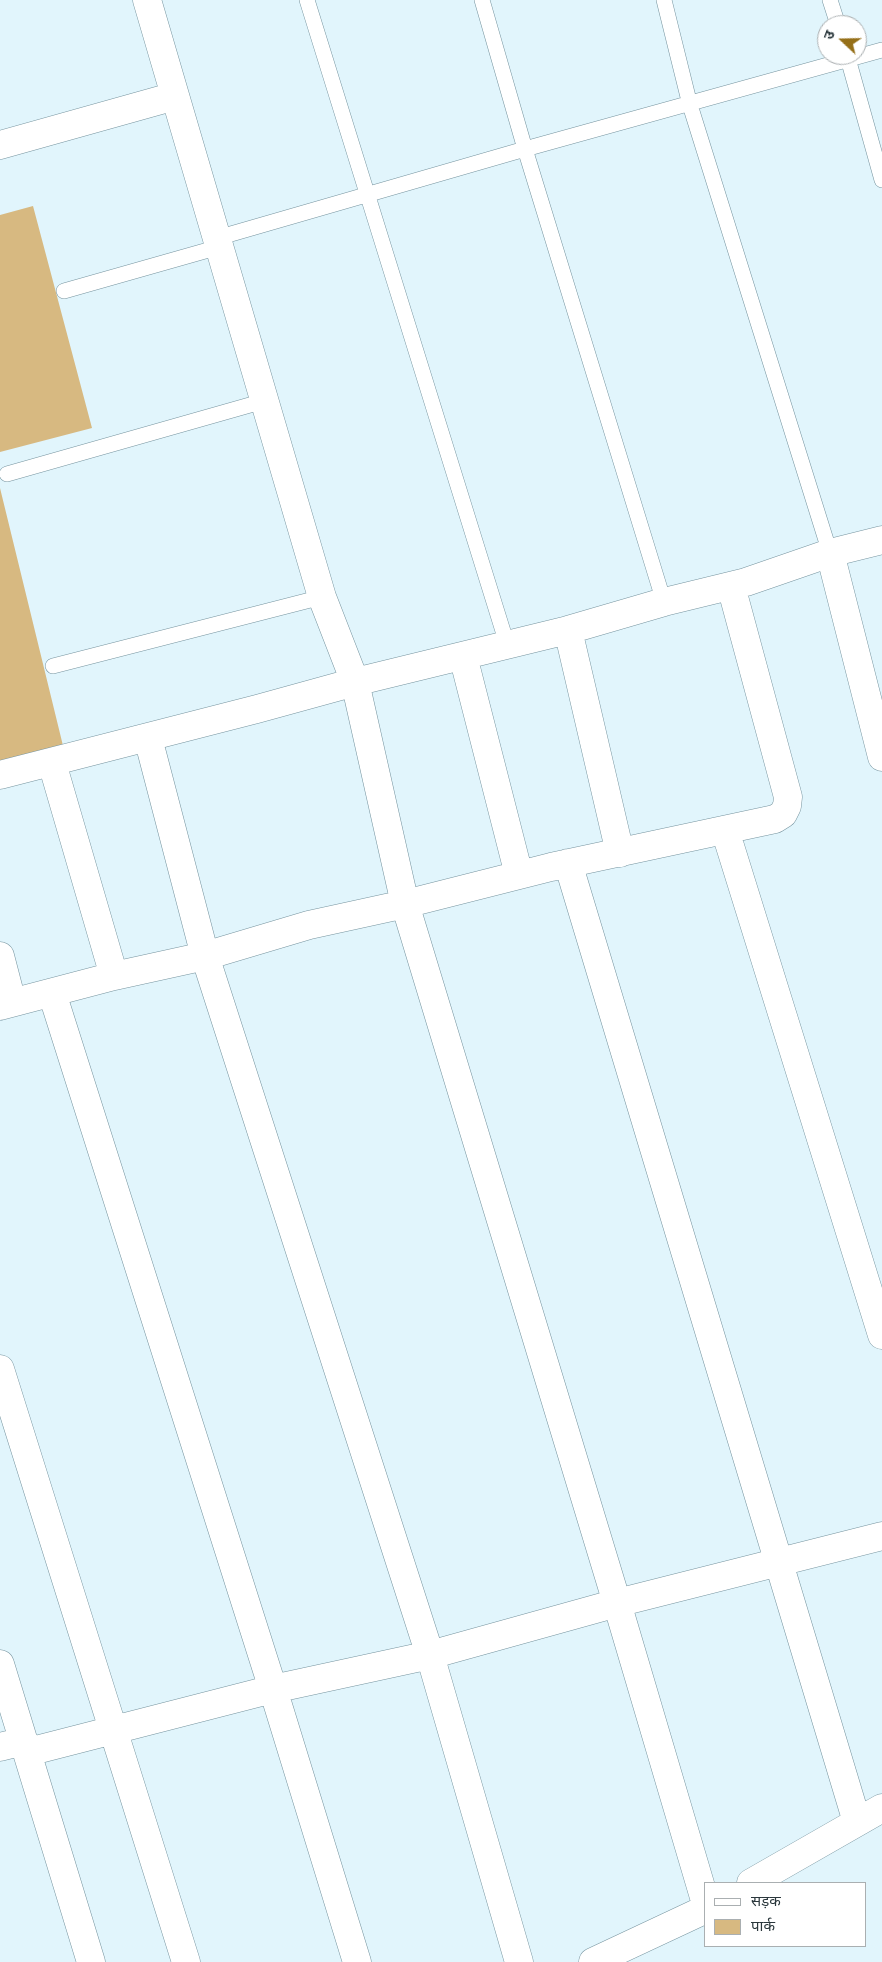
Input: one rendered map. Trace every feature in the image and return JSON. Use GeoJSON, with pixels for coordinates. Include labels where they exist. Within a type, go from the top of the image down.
{"type":"FeatureCollection","features":[{"type":"Feature","properties":{"kind":"street"},"geometry":{"type":"LineString","coordinates":[[147,0],[322,598],[355,682],[405,904],[617,1603],[704,1897]]}},
{"type":"Feature","properties":{"kind":"street"},"geometry":{"type":"LineString","coordinates":[[0,145],[175,96]]}},
{"type":"Feature","properties":{"kind":"street"},"geometry":{"type":"LineString","coordinates":[[0,775],[148,738],[355,682],[568,630],[664,602],[731,586],[830,554],[882,540]]}},
{"type":"Feature","properties":{"kind":"street"},"geometry":{"type":"LineString","coordinates":[[830,554],[882,757]]}},
{"type":"Feature","properties":{"kind":"street"},"geometry":{"type":"LineString","coordinates":[[0,956],[6,1004],[114,976],[204,956],[309,925],[405,904],[568,863],[775,819],[783,814],[787,806],[788,797],[731,586]]}},
{"type":"Feature","properties":{"kind":"street"},"geometry":{"type":"LineString","coordinates":[[568,630],[620,853]]}},
{"type":"Feature","properties":{"kind":"street"},"geometry":{"type":"LineString","coordinates":[[463,656],[519,875]]}},
{"type":"Feature","properties":{"kind":"street"},"geometry":{"type":"LineString","coordinates":[[148,738],[204,956],[430,1655],[519,1962]]}},
{"type":"Feature","properties":{"kind":"street"},"geometry":{"type":"LineString","coordinates":[[52,763],[114,976]]}},
{"type":"Feature","properties":{"kind":"street"},"geometry":{"type":"LineString","coordinates":[[725,830],[882,1335]]}},
{"type":"Feature","properties":{"kind":"street"},"geometry":{"type":"LineString","coordinates":[[568,863],[857,1822]]}},
{"type":"Feature","properties":{"kind":"street"},"geometry":{"type":"LineString","coordinates":[[52,993],[273,1689],[357,1962]]}},
{"type":"Feature","properties":{"kind":"street"},"geometry":{"type":"LineString","coordinates":[[0,1369],[186,1962]]}},
{"type":"Feature","properties":{"kind":"street"},"geometry":{"type":"LineString","coordinates":[[17,1747],[114,1730],[273,1689],[430,1655],[617,1603],[882,1536]]}},
{"type":"Feature","properties":{"kind":"street"},"geometry":{"type":"LineString","coordinates":[[0,1664],[17,1747],[91,1962]]}},
{"type":"Feature","properties":{"kind":"street"},"geometry":{"type":"LineString","coordinates":[[753,1882],[882,1808]]}},
{"type":"Feature","properties":{"kind":"street"},"geometry":{"type":"LineString","coordinates":[[593,1962],[704,1910]]}},
{"type":"Feature","properties":{"kind":"lane"},"geometry":{"type":"LineString","coordinates":[[307,0],[507,644]]}},
{"type":"Feature","properties":{"kind":"lane"},"geometry":{"type":"LineString","coordinates":[[482,0],[525,149],[664,602]]}},
{"type":"Feature","properties":{"kind":"lane"},"geometry":{"type":"LineString","coordinates":[[664,0],[690,105],[830,554]]}},
{"type":"Feature","properties":{"kind":"lane"},"geometry":{"type":"LineString","coordinates":[[830,0],[835,15]]}},
{"type":"Feature","properties":{"kind":"lane"},"geometry":{"type":"LineString","coordinates":[[867,53],[882,50]]}},
{"type":"Feature","properties":{"kind":"lane"},"geometry":{"type":"LineString","coordinates":[[64,291],[368,194],[525,149],[690,105],[822,65]]}},
{"type":"Feature","properties":{"kind":"lane"},"geometry":{"type":"LineString","coordinates":[[850,65],[882,180]]}},
{"type":"Feature","properties":{"kind":"lane"},"geometry":{"type":"LineString","coordinates":[[7,474],[264,400]]}},
{"type":"Feature","properties":{"kind":"lane"},"geometry":{"type":"LineString","coordinates":[[53,666],[322,598]]}},
{"type":"Feature","properties":{"kind":"green space"},"geometry":{"type":"Polygon","coordinates":[[[33,206],[92,428],[0,452],[0,215],[33,206]]]}},
{"type":"Feature","properties":{"kind":"green space"},"geometry":{"type":"Polygon","coordinates":[[[0,488],[66,758],[0,774],[0,488]]]}}]}
